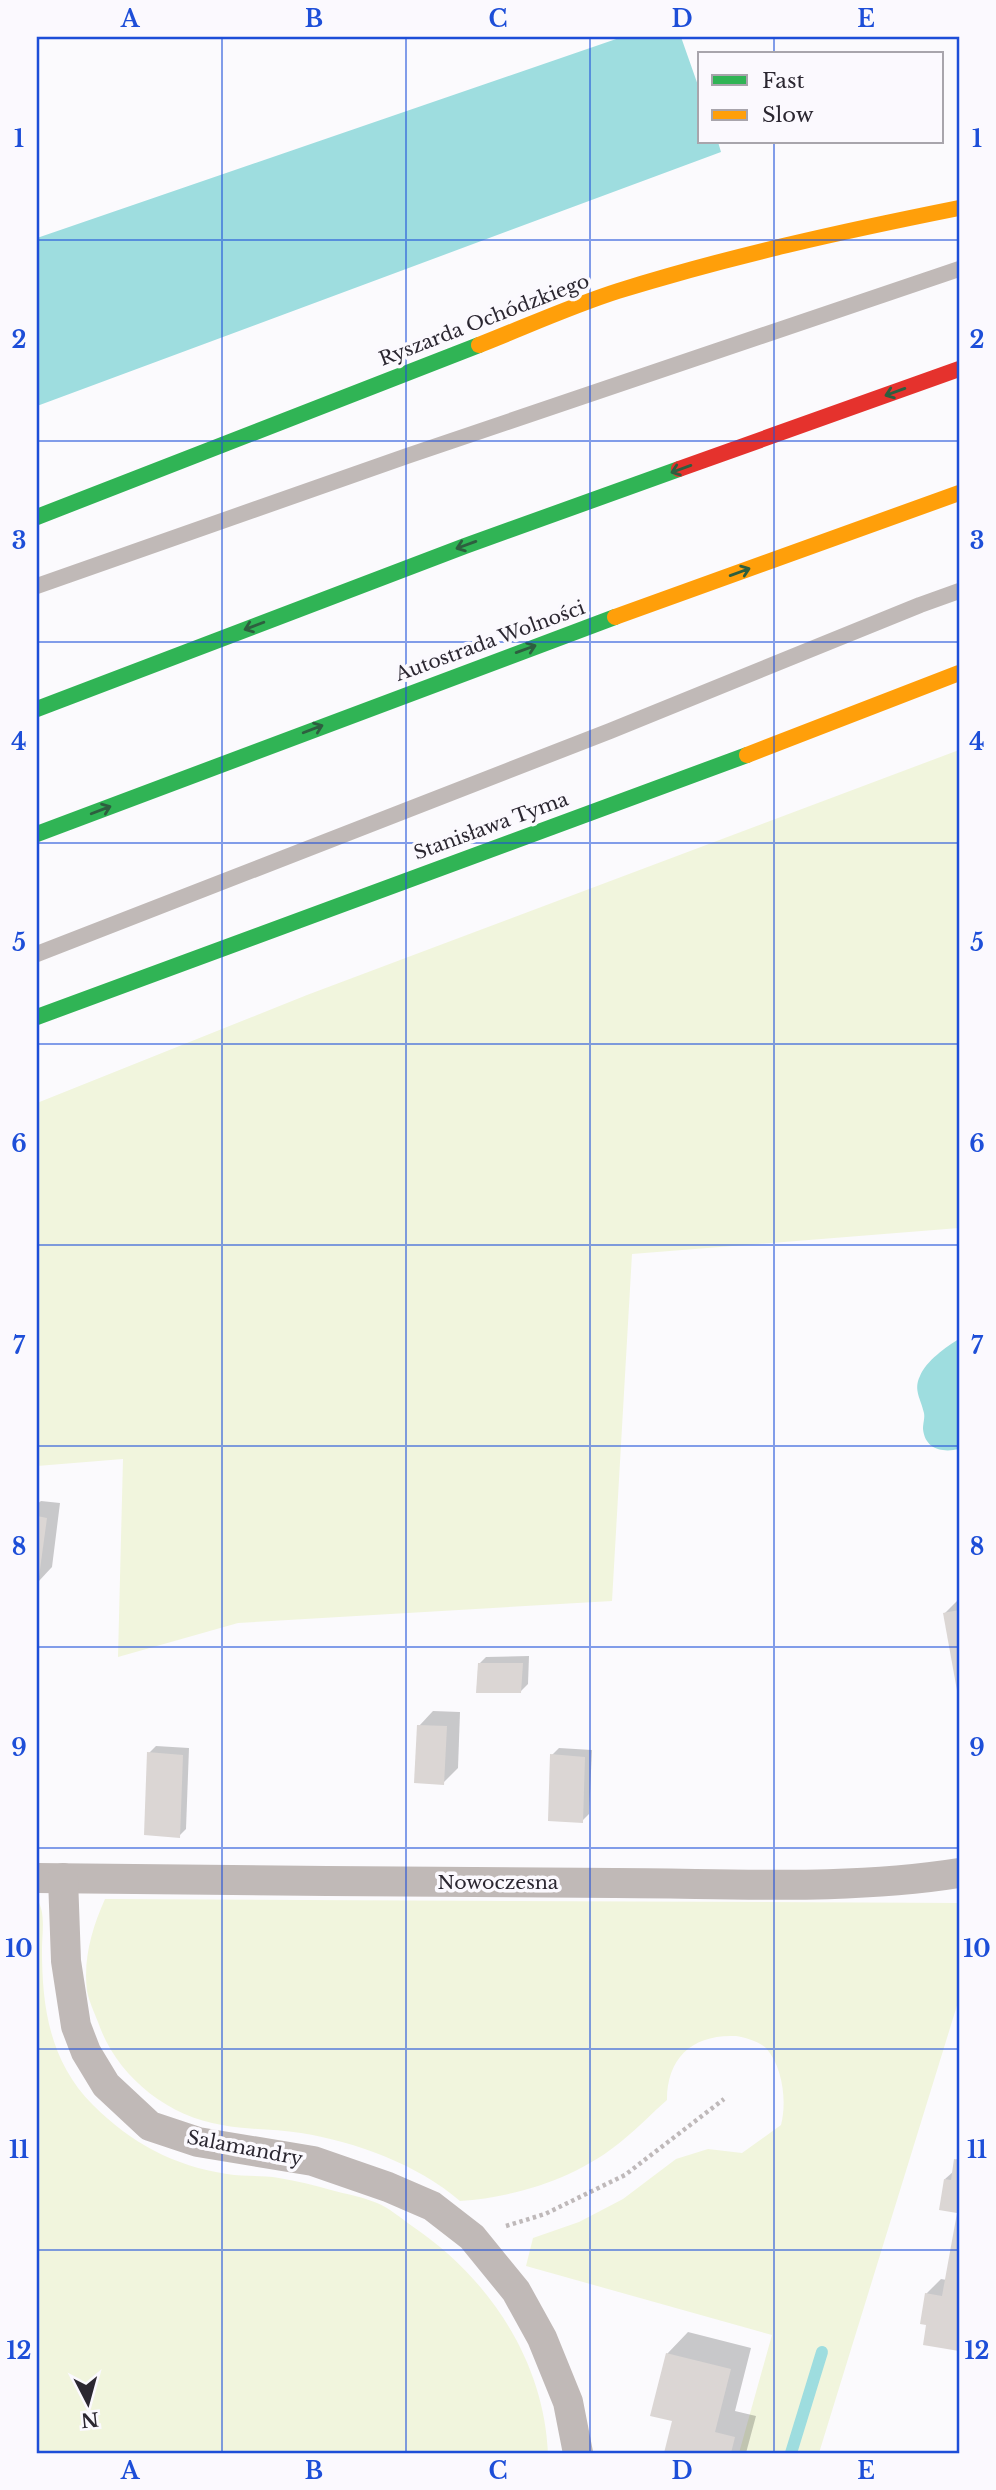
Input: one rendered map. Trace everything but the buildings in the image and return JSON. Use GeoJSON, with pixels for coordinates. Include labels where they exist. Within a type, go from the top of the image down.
{"type":"FeatureCollection","features":[{"type":"Feature","properties":{"kind":"main road","name":"Ryszarda Ochódzkiego"},"geometry":{"type":"LineString","coordinates":[[37,517],[615,292],[715,262],[816,237],[959,208]]}},
{"type":"Feature","properties":{"kind":"main road"},"geometry":{"type":"LineString","coordinates":[[37,709],[464,546],[959,369]]}},
{"type":"Feature","properties":{"kind":"main road","name":"Autostrada Wolności"},"geometry":{"type":"LineString","coordinates":[[37,834],[505,657],[959,493]]}},
{"type":"Feature","properties":{"kind":"main road","name":"Stanisława Tyma"},"geometry":{"type":"LineString","coordinates":[[37,1017],[845,718],[959,673]]}},
{"type":"Feature","properties":{"kind":"street","name":"Nowoczesna"},"geometry":{"type":"LineString","coordinates":[[50,1878],[820,1884],[908,1881],[959,1873]]}},
{"type":"Feature","properties":{"kind":"street","name":"Salamandry"},"geometry":{"type":"LineString","coordinates":[[50,1878],[76,2026],[86,2052],[106,2085],[150,2126],[198,2142],[313,2161],[432,2206],[472,2237],[516,2291],[542,2338],[568,2402],[579,2453]]}},
{"type":"Feature","properties":{"kind":"lane"},"geometry":{"type":"LineString","coordinates":[[37,586],[420,452],[959,270]]}},
{"type":"Feature","properties":{"kind":"lane"},"geometry":{"type":"LineString","coordinates":[[37,954],[610,731],[959,591]]}},
{"type":"Feature","properties":{"kind":"path"},"geometry":{"type":"LineString","coordinates":[[472,2237],[545,2214],[625,2175],[724,2099]]}},
{"type":"Feature","properties":{"kind":"green space"},"geometry":{"type":"Polygon","coordinates":[[[959,750],[959,1228],[632,1254],[612,1601],[238,1623],[118,1657],[123,1459],[37,1466],[37,1103],[307,995],[959,750]]]}},
{"type":"Feature","properties":{"kind":"green space"},"geometry":{"type":"Polygon","coordinates":[[[37,1899],[43,1917],[42,1972],[51,2033],[67,2071],[93,2105],[123,2131],[171,2159],[233,2175],[286,2179],[366,2199],[390,2210],[440,2247],[465,2270],[487,2296],[507,2324],[523,2354],[536,2385],[548,2453],[37,2453],[37,1899]]]}},
{"type":"Feature","properties":{"kind":"green space"},"geometry":{"type":"Polygon","coordinates":[[[105,1899],[959,1903],[959,1999],[819,2453],[739,2453],[772,2335],[526,2266],[533,2238],[579,2222],[623,2199],[676,2159],[708,2149],[742,2153],[781,2125],[784,2106],[782,2085],[776,2065],[766,2048],[752,2040],[736,2036],[721,2036],[695,2044],[677,2060],[668,2085],[667,2100],[605,2153],[567,2175],[525,2190],[460,2201],[425,2176],[364,2149],[301,2133],[232,2127],[201,2120],[182,2113],[146,2090],[130,2076],[106,2041],[87,1991],[86,1967],[90,1944],[105,1899]]]}},
{"type":"Feature","properties":{"kind":"water"},"geometry":{"type":"Polygon","coordinates":[[[622,37],[681,37],[698,85],[698,144],[719,144],[721,152],[37,406],[37,238],[622,37]]]}},
{"type":"Feature","properties":{"kind":"water"},"geometry":{"type":"Polygon","coordinates":[[[959,1339],[959,1449],[941,1450],[931,1445],[924,1436],[924,1413],[917,1386],[927,1365],[959,1339]]]}},
{"type":"Feature","properties":{"kind":"waterway"},"geometry":{"type":"LineString","coordinates":[[791,2453],[822,2352]]}},
{"type":"Feature","properties":{"kind":"traffic: fast"},"geometry":{"type":"LineString","coordinates":[[37,517],[479,345]]}},
{"type":"Feature","properties":{"kind":"traffic: fast"},"geometry":{"type":"LineString","coordinates":[[37,709],[465,546],[679,469]]}},
{"type":"Feature","properties":{"kind":"traffic: fast"},"geometry":{"type":"LineString","coordinates":[[37,834],[615,617]]}},
{"type":"Feature","properties":{"kind":"traffic: fast"},"geometry":{"type":"LineString","coordinates":[[37,1017],[747,755]]}},
{"type":"Feature","properties":{"kind":"traffic: slow"},"geometry":{"type":"LineString","coordinates":[[479,345],[583,303],[702,266],[959,208]]}},
{"type":"Feature","properties":{"kind":"traffic: slow"},"geometry":{"type":"LineString","coordinates":[[615,617],[959,493]]}},
{"type":"Feature","properties":{"kind":"traffic: slow"},"geometry":{"type":"LineString","coordinates":[[747,755],[959,673]]}},
{"type":"Feature","properties":{"kind":"traffic: jam"},"geometry":{"type":"LineString","coordinates":[[679,469],[959,369]]}}]}
